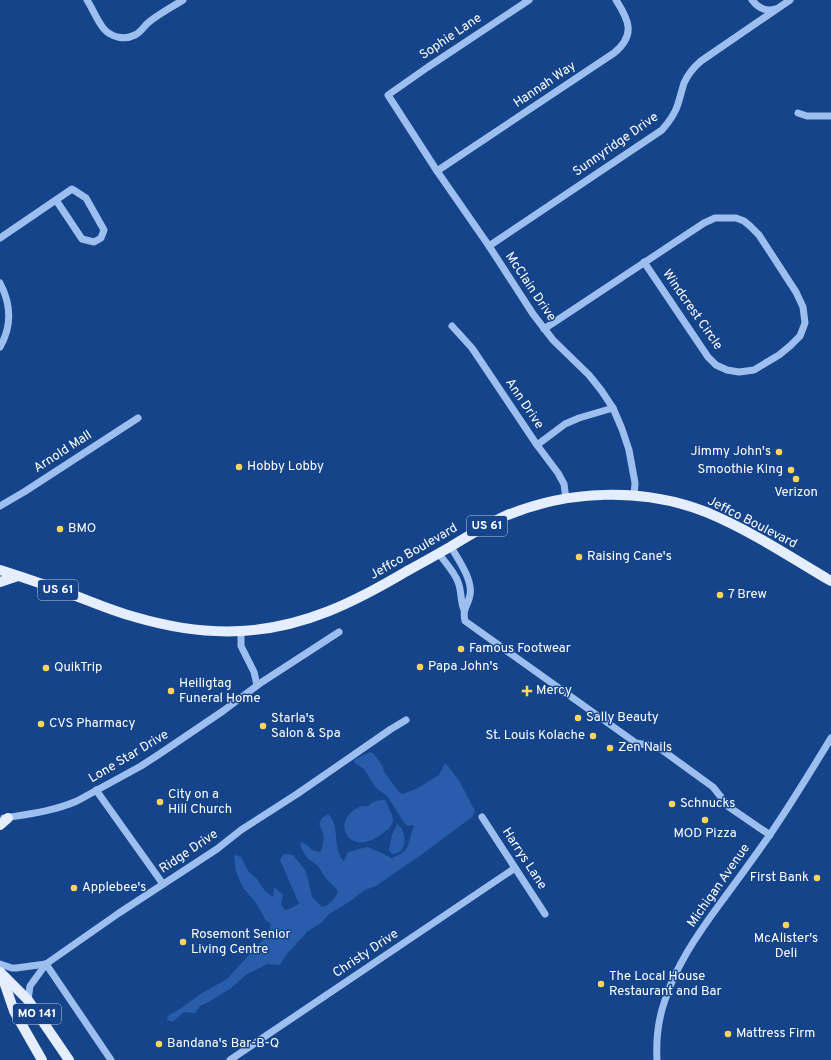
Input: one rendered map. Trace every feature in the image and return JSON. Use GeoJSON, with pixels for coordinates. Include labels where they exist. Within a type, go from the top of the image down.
{"type":"FeatureCollection","features":[{"type":"Feature","properties":{"kind":"main road","name":"Jeffco Boulevard"},"geometry":{"type":"LineString","coordinates":[[0,570],[133,617],[178,627],[212,631],[241,632],[289,624],[332,610],[378,588],[504,516],[538,505],[566,499],[597,495],[634,496],[674,502],[704,511],[750,534],[831,581]]}},
{"type":"Feature","properties":{"kind":"main road"},"geometry":{"type":"LineString","coordinates":[[0,582],[18,576]]}},
{"type":"Feature","properties":{"kind":"main road"},"geometry":{"type":"LineString","coordinates":[[0,825],[3,817]]}},
{"type":"Feature","properties":{"kind":"main road","name":"MO 141"},"geometry":{"type":"LineString","coordinates":[[0,972],[28,1000],[69,1060]]}},
{"type":"Feature","properties":{"kind":"main road","name":"MO 141"},"geometry":{"type":"LineString","coordinates":[[0,972],[14,1011],[42,1060]]}},
{"type":"Feature","properties":{"kind":"street"},"geometry":{"type":"LineString","coordinates":[[87,0],[105,30],[110,34],[121,38],[128,38],[135,35],[149,23],[183,0]]}},
{"type":"Feature","properties":{"kind":"street","name":"Sophie Lane"},"geometry":{"type":"LineString","coordinates":[[388,95],[528,0]]}},
{"type":"Feature","properties":{"kind":"street","name":"Hannah Way"},"geometry":{"type":"LineString","coordinates":[[437,171],[621,47],[626,39],[628,30],[627,19],[616,0]]}},
{"type":"Feature","properties":{"kind":"street"},"geometry":{"type":"LineString","coordinates":[[752,0],[759,8],[765,10],[777,9]]}},
{"type":"Feature","properties":{"kind":"street","name":"Sunnyridge Drive"},"geometry":{"type":"LineString","coordinates":[[489,246],[662,130],[674,116],[685,82],[694,68],[711,53],[790,0]]}},
{"type":"Feature","properties":{"kind":"street","name":"McClain Drive"},"geometry":{"type":"LineString","coordinates":[[388,95],[437,171],[544,329],[553,340],[589,375],[613,408],[629,450],[635,483],[634,496]]}},
{"type":"Feature","properties":{"kind":"street"},"geometry":{"type":"LineString","coordinates":[[798,113],[807,116],[831,116]]}},
{"type":"Feature","properties":{"kind":"street"},"geometry":{"type":"LineString","coordinates":[[0,238],[72,189],[86,198],[104,230],[102,238],[94,242],[82,239],[56,200]]}},
{"type":"Feature","properties":{"kind":"street","name":"Windcrest Circle"},"geometry":{"type":"LineString","coordinates":[[544,329],[644,262],[704,223],[715,218],[736,218],[744,221],[759,235],[796,292],[804,307],[805,323],[800,336],[779,355],[754,370],[739,372],[727,370],[716,365],[708,356],[644,262]]}},
{"type":"Feature","properties":{"kind":"street"},"geometry":{"type":"LineString","coordinates":[[0,283],[9,310],[9,322],[7,332],[0,347]]}},
{"type":"Feature","properties":{"kind":"street","name":"Ann Drive"},"geometry":{"type":"LineString","coordinates":[[452,326],[472,348],[537,445],[562,479],[566,499]]}},
{"type":"Feature","properties":{"kind":"street"},"geometry":{"type":"LineString","coordinates":[[537,445],[565,424],[579,418],[613,408]]}},
{"type":"Feature","properties":{"kind":"street","name":"Arnold Mall"},"geometry":{"type":"LineString","coordinates":[[0,507],[138,418]]}},
{"type":"Feature","properties":{"kind":"street"},"geometry":{"type":"LineString","coordinates":[[451,546],[470,583],[471,593],[463,615],[465,622],[636,743],[657,747],[662,750],[713,787],[729,807],[770,835]]}},
{"type":"Feature","properties":{"kind":"street"},"geometry":{"type":"LineString","coordinates":[[438,554],[458,581],[461,602],[464,610]]}},
{"type":"Feature","properties":{"kind":"street"},"geometry":{"type":"LineString","coordinates":[[241,632],[241,646],[254,672],[256,685]]}},
{"type":"Feature","properties":{"kind":"street","name":"Lone Star Drive"},"geometry":{"type":"LineString","coordinates":[[3,817],[57,808],[77,801],[141,766],[211,720],[256,685],[340,632]]}},
{"type":"Feature","properties":{"kind":"street","name":"Ridge Drive"},"geometry":{"type":"LineString","coordinates":[[28,1000],[30,986],[46,964],[216,849],[241,830],[406,720]]}},
{"type":"Feature","properties":{"kind":"street","name":"Michigan Avenue"},"geometry":{"type":"LineString","coordinates":[[657,1060],[657,1041],[660,1018],[672,980],[688,951],[705,925],[770,835],[831,738]]}},
{"type":"Feature","properties":{"kind":"street"},"geometry":{"type":"LineString","coordinates":[[96,790],[163,884]]}},
{"type":"Feature","properties":{"kind":"street","name":"Harrys Lane"},"geometry":{"type":"LineString","coordinates":[[482,817],[546,914]]}},
{"type":"Feature","properties":{"kind":"street","name":"Christy Drive"},"geometry":{"type":"LineString","coordinates":[[230,1060],[516,868]]}},
{"type":"Feature","properties":{"kind":"street","name":"Ridge Drive"},"geometry":{"type":"LineString","coordinates":[[0,964],[16,968],[46,964]]}},
{"type":"Feature","properties":{"kind":"street"},"geometry":{"type":"LineString","coordinates":[[46,964],[111,1060]]}},
{"type":"Feature","properties":{"kind":"shaded area"},"geometry":{"type":"Polygon","coordinates":[[[370,752],[374,754],[383,767],[384,772],[402,794],[416,789],[439,775],[445,763],[458,780],[475,811],[472,817],[376,886],[365,890],[329,914],[322,922],[307,932],[286,955],[280,965],[268,964],[247,974],[231,988],[200,1006],[195,1013],[184,1012],[172,1022],[167,1020],[168,1016],[202,993],[227,979],[268,936],[271,924],[265,919],[256,903],[243,888],[236,872],[234,855],[241,857],[249,872],[257,879],[265,891],[273,897],[274,887],[283,895],[281,905],[285,910],[299,904],[280,860],[284,854],[293,855],[305,870],[312,897],[322,907],[330,903],[337,894],[338,891],[325,877],[318,866],[308,859],[301,848],[300,842],[306,844],[312,850],[320,852],[324,838],[319,824],[322,818],[328,814],[332,818],[334,824],[338,852],[344,861],[348,852],[367,847],[391,858],[398,856],[406,849],[414,826],[408,826],[405,824],[387,796],[376,788],[364,769],[354,762],[354,760],[370,752]]]}},
{"type":"Feature","properties":{"kind":"shaded area"},"geometry":{"type":"Polygon","coordinates":[[[385,800],[393,820],[390,828],[379,836],[368,841],[359,842],[351,840],[346,835],[344,828],[350,813],[360,806],[368,806],[373,802],[385,800]]]}},
{"type":"Feature","properties":{"kind":"shaded area"},"geometry":{"type":"Polygon","coordinates":[[[397,824],[403,832],[405,842],[404,847],[401,850],[392,854],[389,849],[392,835],[397,824]]]}},
{"type":"Feature","properties":{"kind":"place","name":"Jimmy John's"},"geometry":{"type":"Point","coordinates":[779,452]}},
{"type":"Feature","properties":{"kind":"place","name":"Hobby Lobby"},"geometry":{"type":"Point","coordinates":[239,467]}},
{"type":"Feature","properties":{"kind":"place","name":"Smoothie King"},"geometry":{"type":"Point","coordinates":[791,470]}},
{"type":"Feature","properties":{"kind":"place","name":"Verizon"},"geometry":{"type":"Point","coordinates":[796,479]}},
{"type":"Feature","properties":{"kind":"place","name":"BMO"},"geometry":{"type":"Point","coordinates":[60,529]}},
{"type":"Feature","properties":{"kind":"place","name":"Raising Cane's"},"geometry":{"type":"Point","coordinates":[579,557]}},
{"type":"Feature","properties":{"kind":"place","name":"7 Brew"},"geometry":{"type":"Point","coordinates":[720,595]}},
{"type":"Feature","properties":{"kind":"place","name":"Famous Footwear"},"geometry":{"type":"Point","coordinates":[461,649]}},
{"type":"Feature","properties":{"kind":"place","name":"Papa John's"},"geometry":{"type":"Point","coordinates":[420,667]}},
{"type":"Feature","properties":{"kind":"place","name":"QuikTrip"},"geometry":{"type":"Point","coordinates":[46,668]}},
{"type":"Feature","properties":{"kind":"place","name":"Heiligtag Funeral Home"},"geometry":{"type":"Point","coordinates":[171,691]}},
{"type":"Feature","properties":{"kind":"place","name":"Mercy"},"geometry":{"type":"Point","coordinates":[527,691]}},
{"type":"Feature","properties":{"kind":"place","name":"Sally Beauty"},"geometry":{"type":"Point","coordinates":[578,718]}},
{"type":"Feature","properties":{"kind":"place","name":"CVS Pharmacy"},"geometry":{"type":"Point","coordinates":[41,724]}},
{"type":"Feature","properties":{"kind":"place","name":"Starla's Salon & Spa"},"geometry":{"type":"Point","coordinates":[263,726]}},
{"type":"Feature","properties":{"kind":"place","name":"St. Louis Kolache"},"geometry":{"type":"Point","coordinates":[593,736]}},
{"type":"Feature","properties":{"kind":"place","name":"Zen Nails"},"geometry":{"type":"Point","coordinates":[610,748]}},
{"type":"Feature","properties":{"kind":"place","name":"City on a Hill Church"},"geometry":{"type":"Point","coordinates":[160,802]}},
{"type":"Feature","properties":{"kind":"place","name":"Schnucks"},"geometry":{"type":"Point","coordinates":[672,804]}},
{"type":"Feature","properties":{"kind":"place","name":"MOD Pizza"},"geometry":{"type":"Point","coordinates":[705,820]}},
{"type":"Feature","properties":{"kind":"place","name":"First Bank"},"geometry":{"type":"Point","coordinates":[817,878]}},
{"type":"Feature","properties":{"kind":"place","name":"Applebee's"},"geometry":{"type":"Point","coordinates":[74,888]}},
{"type":"Feature","properties":{"kind":"place","name":"McAlister's Deli"},"geometry":{"type":"Point","coordinates":[786,925]}},
{"type":"Feature","properties":{"kind":"place","name":"Rosemont Senior Living Centre"},"geometry":{"type":"Point","coordinates":[183,942]}},
{"type":"Feature","properties":{"kind":"place","name":"The Local House Restaurant and Bar"},"geometry":{"type":"Point","coordinates":[601,984]}},
{"type":"Feature","properties":{"kind":"place","name":"Mattress Firm"},"geometry":{"type":"Point","coordinates":[728,1034]}},
{"type":"Feature","properties":{"kind":"place","name":"Bandana's Bar-B-Q"},"geometry":{"type":"Point","coordinates":[159,1044]}}]}
